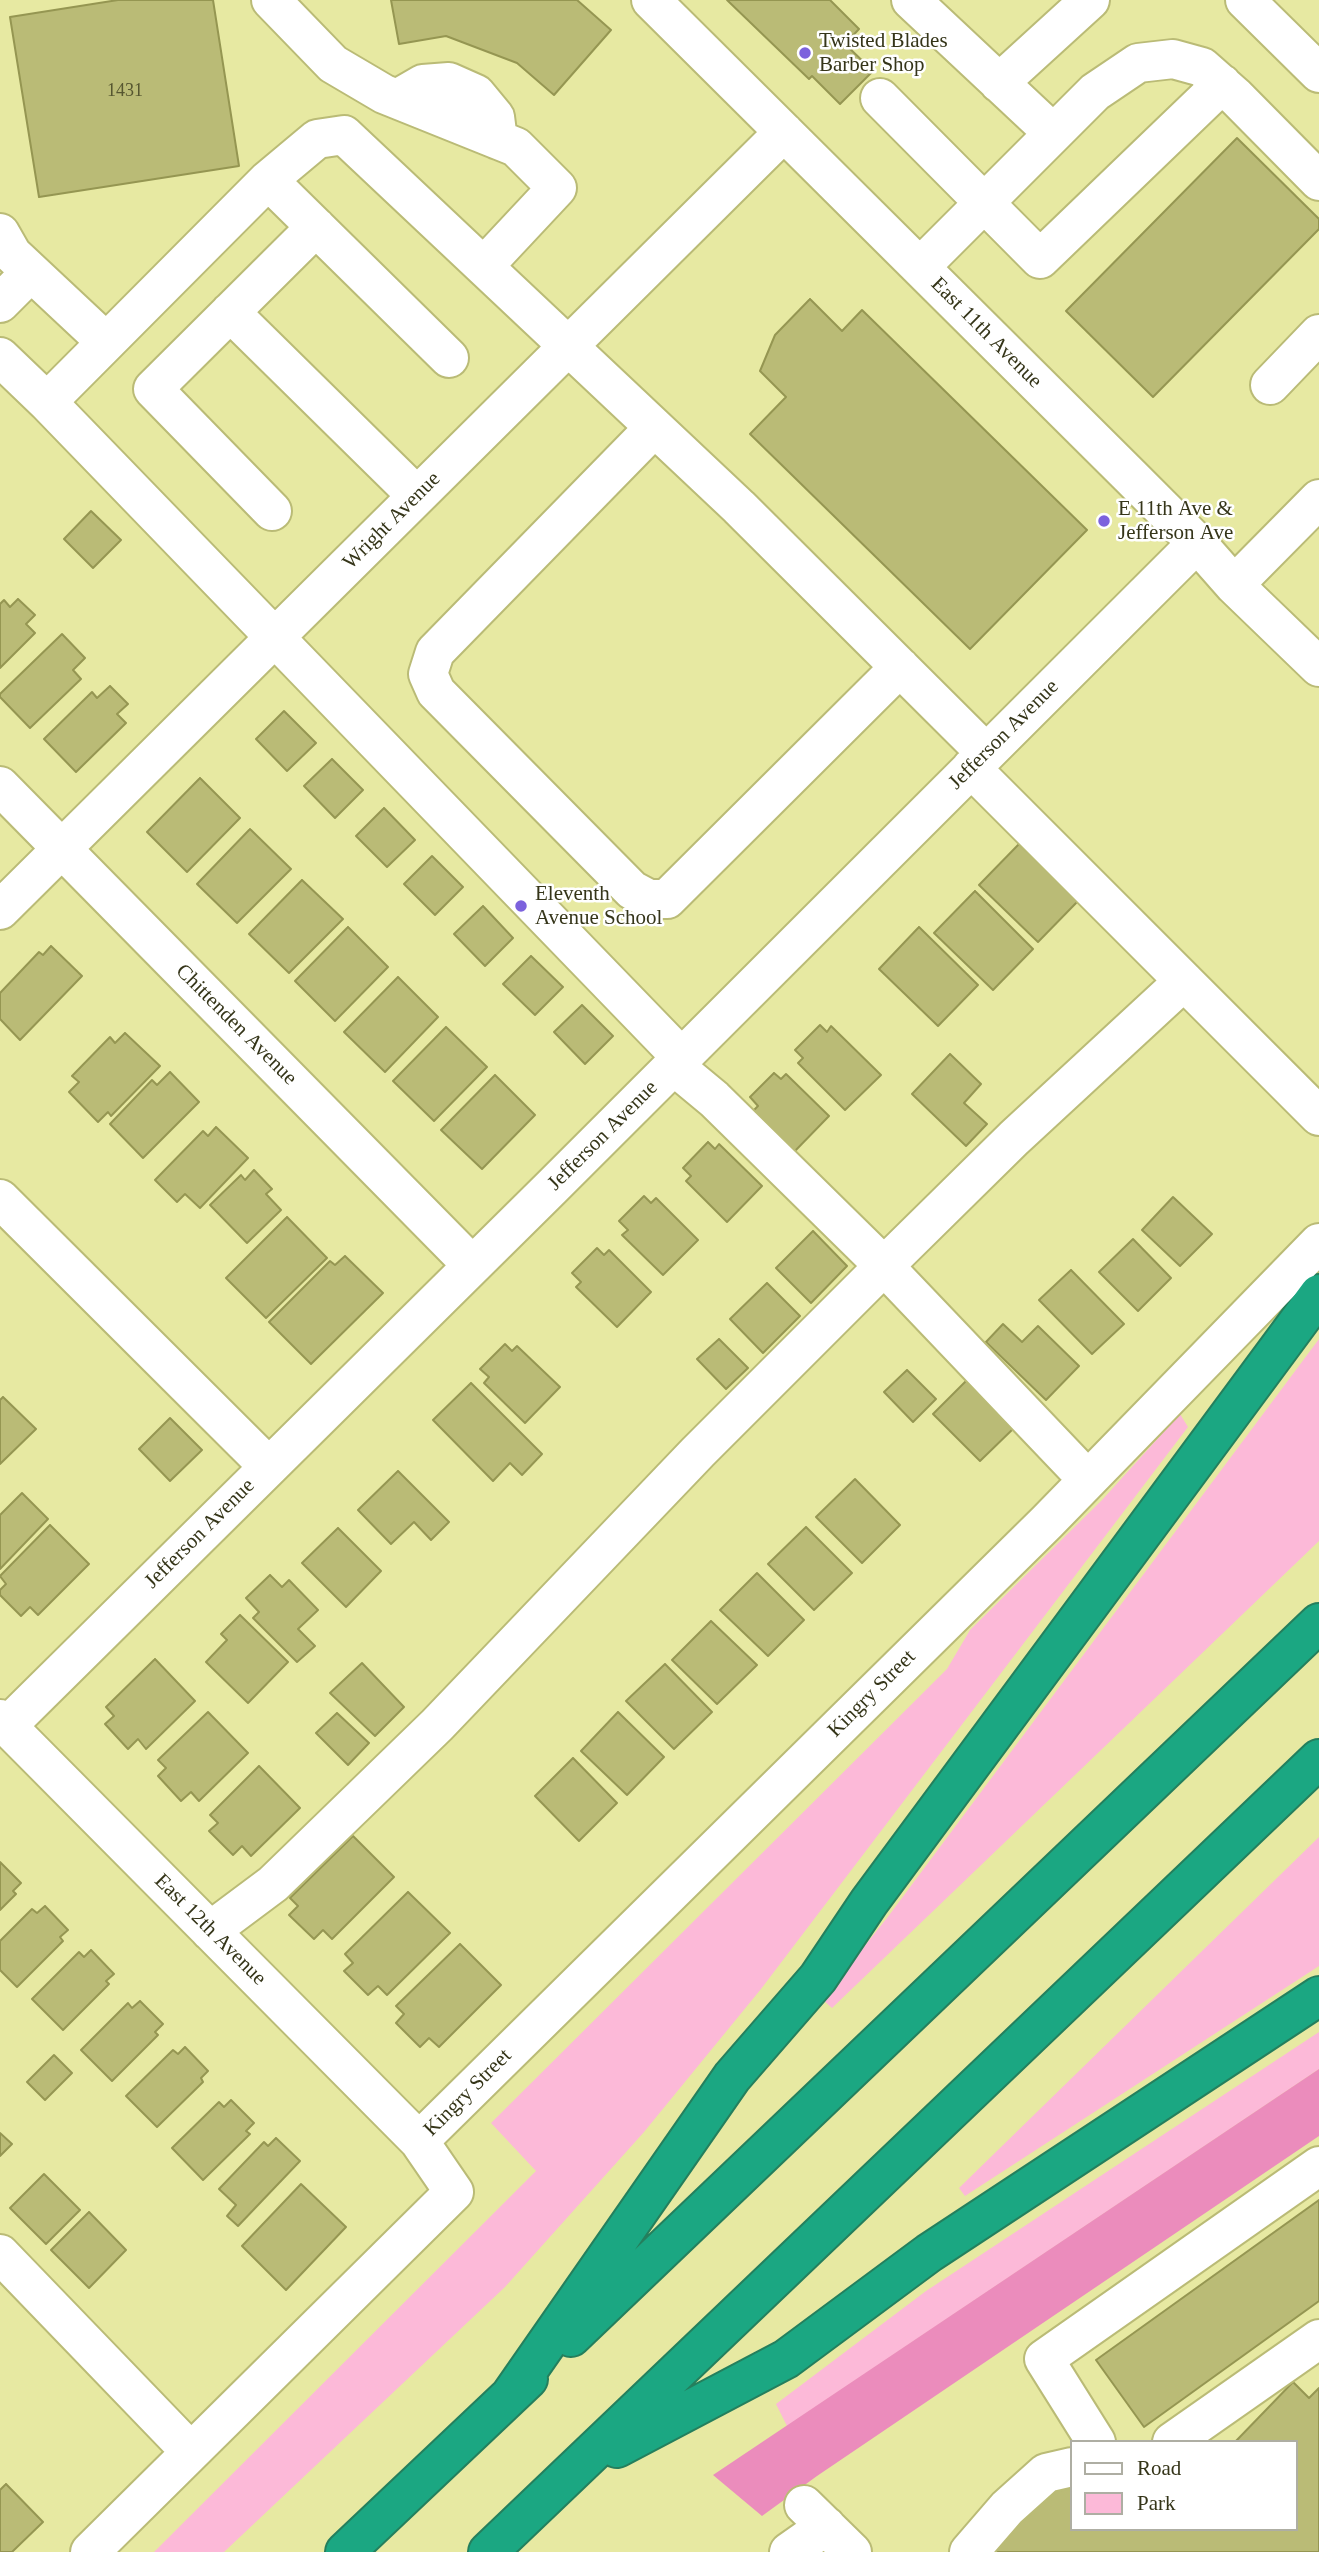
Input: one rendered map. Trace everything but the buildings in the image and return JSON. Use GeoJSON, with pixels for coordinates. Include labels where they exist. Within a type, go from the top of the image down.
{"type":"FeatureCollection","features":[{"type":"Feature","properties":{"kind":"highway"},"geometry":{"type":"LineString","coordinates":[[510,2396],[732,2077],[818,1978],[869,1902],[1319,1294]]}},
{"type":"Feature","properties":{"kind":"highway"},"geometry":{"type":"LineString","coordinates":[[345,2552],[1319,1623]]}},
{"type":"Feature","properties":{"kind":"highway"},"geometry":{"type":"LineString","coordinates":[[488,2552],[1319,1759]]}},
{"type":"Feature","properties":{"kind":"highway"},"geometry":{"type":"LineString","coordinates":[[575,2470],[786,2359],[929,2253],[1319,1996]]}},
{"type":"Feature","properties":{"kind":"street"},"geometry":{"type":"LineString","coordinates":[[271,0],[333,64],[384,94],[516,148],[557,188],[484,266]]}},
{"type":"Feature","properties":{"kind":"street","name":"East 11th Avenue"},"geometry":{"type":"LineString","coordinates":[[652,0],[1197,543],[1234,585],[1319,667]]}},
{"type":"Feature","properties":{"kind":"street"},"geometry":{"type":"LineString","coordinates":[[911,0],[1054,133]]}},
{"type":"Feature","properties":{"kind":"street"},"geometry":{"type":"LineString","coordinates":[[999,83],[1090,0]]}},
{"type":"Feature","properties":{"kind":"street"},"geometry":{"type":"LineString","coordinates":[[1245,0],[1319,73]]}},
{"type":"Feature","properties":{"kind":"street"},"geometry":{"type":"LineString","coordinates":[[920,267],[1095,92],[1138,64],[1173,59],[1202,67],[1319,181]]}},
{"type":"Feature","properties":{"kind":"street"},"geometry":{"type":"LineString","coordinates":[[880,98],[1040,259],[1222,85]]}},
{"type":"Feature","properties":{"kind":"street","name":"Wright Avenue"},"geometry":{"type":"LineString","coordinates":[[0,910],[784,132]]}},
{"type":"Feature","properties":{"kind":"street"},"geometry":{"type":"LineString","coordinates":[[47,402],[268,180],[317,139],[344,135],[738,507],[900,667],[979,760],[1184,981],[1319,1116]]}},
{"type":"Feature","properties":{"kind":"street"},"geometry":{"type":"LineString","coordinates":[[268,180],[449,359]]}},
{"type":"Feature","properties":{"kind":"street"},"geometry":{"type":"LineString","coordinates":[[272,511],[153,389],[316,227]]}},
{"type":"Feature","properties":{"kind":"street"},"geometry":{"type":"LineString","coordinates":[[0,233],[12,254],[106,342]]}},
{"type":"Feature","properties":{"kind":"street"},"geometry":{"type":"LineString","coordinates":[[0,303],[31,272]]}},
{"type":"Feature","properties":{"kind":"street"},"geometry":{"type":"LineString","coordinates":[[230,312],[417,496]]}},
{"type":"Feature","properties":{"kind":"street"},"geometry":{"type":"LineString","coordinates":[[1270,385],[1319,334]]}},
{"type":"Feature","properties":{"kind":"street"},"geometry":{"type":"LineString","coordinates":[[0,357],[47,402],[274,637],[677,1061],[884,1266],[1088,1480]]}},
{"type":"Feature","properties":{"kind":"street"},"geometry":{"type":"LineString","coordinates":[[654,428],[435,652],[428,674],[436,692],[632,890],[649,899],[667,899],[900,667]]}},
{"type":"Feature","properties":{"kind":"street"},"geometry":{"type":"LineString","coordinates":[[1234,585],[1314,515]]}},
{"type":"Feature","properties":{"kind":"street","name":"Jefferson Avenue"},"geometry":{"type":"LineString","coordinates":[[3,1722],[472,1265],[1197,543]]}},
{"type":"Feature","properties":{"kind":"street","name":"Chittenden Avenue"},"geometry":{"type":"LineString","coordinates":[[0,786],[472,1265]]}},
{"type":"Feature","properties":{"kind":"street"},"geometry":{"type":"LineString","coordinates":[[210,1931],[273,1884],[437,1725],[698,1452],[884,1266],[1014,1138],[1184,981]]}},
{"type":"Feature","properties":{"kind":"street"},"geometry":{"type":"LineString","coordinates":[[0,1199],[268,1466]]}},
{"type":"Feature","properties":{"kind":"street","name":"Kingry Street"},"geometry":{"type":"LineString","coordinates":[[419,2141],[1088,1480],[1319,1242]]}},
{"type":"Feature","properties":{"kind":"street","name":"East 12th Avenue"},"geometry":{"type":"LineString","coordinates":[[3,1722],[419,2141],[454,2192],[190,2451]]}},
{"type":"Feature","properties":{"kind":"street"},"geometry":{"type":"LineString","coordinates":[[1095,2440],[1044,2359],[1319,2166]]}},
{"type":"Feature","properties":{"kind":"street"},"geometry":{"type":"LineString","coordinates":[[0,2254],[190,2451],[90,2552]]}},
{"type":"Feature","properties":{"kind":"street"},"geometry":{"type":"LineString","coordinates":[[1175,2440],[1319,2339]]}},
{"type":"Feature","properties":{"kind":"street"},"geometry":{"type":"LineString","coordinates":[[969,2552],[1007,2508],[1046,2473],[1070,2467]]}},
{"type":"Feature","properties":{"kind":"street"},"geometry":{"type":"LineString","coordinates":[[789,2552],[827,2528]]}},
{"type":"Feature","properties":{"kind":"green space"},"geometry":{"type":"Polygon","coordinates":[[[1319,1339],[1319,1541],[832,2008],[822,1999],[887,1918],[1319,1339]]]}},
{"type":"Feature","properties":{"kind":"green space"},"geometry":{"type":"Polygon","coordinates":[[[1180,1414],[1188,1427],[761,1989],[644,2132],[505,2287],[224,2552],[154,2552],[536,2171],[491,2123],[947,1669],[970,1630],[1102,1500],[1180,1414]]]}},
{"type":"Feature","properties":{"kind":"green space"},"geometry":{"type":"Polygon","coordinates":[[[1319,1837],[1319,1966],[965,2196],[959,2188],[1319,1837]]]}},
{"type":"Feature","properties":{"kind":"green space"},"geometry":{"type":"Polygon","coordinates":[[[1319,2032],[1319,2069],[787,2426],[776,2404],[926,2291],[1319,2032]]]}},
{"type":"Feature","properties":{"kind":"shaded area"},"geometry":{"type":"Polygon","coordinates":[[[1319,2069],[1319,2136],[762,2516],[713,2475],[1319,2069]]]}},
{"type":"Feature","properties":{"kind":"place","name":"Twisted Blades Barber Shop"},"geometry":{"type":"Point","coordinates":[805,53]}},
{"type":"Feature","properties":{"kind":"place","name":"E 11th Ave & Jefferson Ave"},"geometry":{"type":"Point","coordinates":[1104,521]}},
{"type":"Feature","properties":{"kind":"place","name":"Eleventh Avenue School"},"geometry":{"type":"Point","coordinates":[521,906]}}]}
